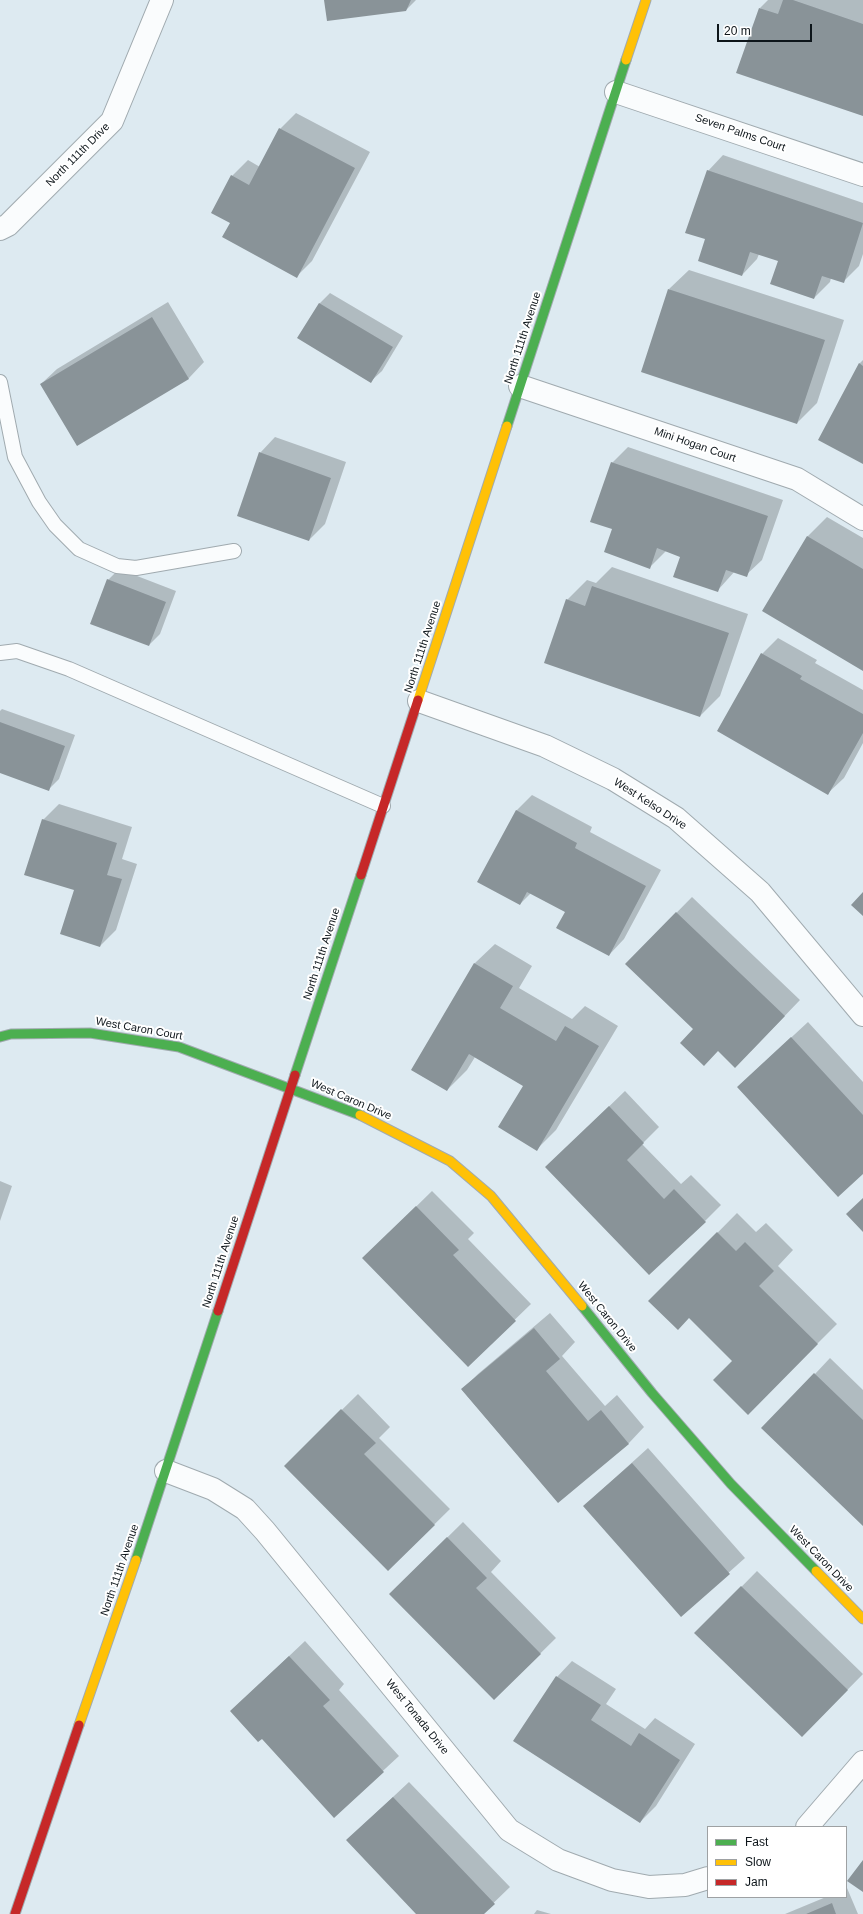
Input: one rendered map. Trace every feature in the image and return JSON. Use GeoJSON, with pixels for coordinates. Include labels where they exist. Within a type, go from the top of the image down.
{"type":"FeatureCollection","features":[{"type":"Feature","properties":{"kind":"street","name":"North 111th Drive"},"geometry":{"type":"LineString","coordinates":[[0,229],[8,225],[112,121],[162,0]]}},
{"type":"Feature","properties":{"kind":"street","name":"North 111th Avenue"},"geometry":{"type":"LineString","coordinates":[[15,1914],[166,1472],[383,806],[419,701],[646,0]]}},
{"type":"Feature","properties":{"kind":"street","name":"Seven Palms Court"},"geometry":{"type":"LineString","coordinates":[[616,92],[863,175]]}},
{"type":"Feature","properties":{"kind":"street","name":"Mini Hogan Court"},"geometry":{"type":"LineString","coordinates":[[520,386],[797,479],[863,519]]}},
{"type":"Feature","properties":{"kind":"street","name":"West Kelso Drive"},"geometry":{"type":"LineString","coordinates":[[419,701],[545,746],[614,779],[676,818],[760,892],[863,1015]]}},
{"type":"Feature","properties":{"kind":"street","name":"West Caron Court"},"geometry":{"type":"LineString","coordinates":[[0,1037],[11,1034],[90,1033],[179,1047],[291,1088]]}},
{"type":"Feature","properties":{"kind":"street","name":"West Caron Drive"},"geometry":{"type":"LineString","coordinates":[[291,1088],[345,1108],[400,1134],[450,1161],[491,1196],[536,1248],[652,1393],[731,1484],[863,1619]]}},
{"type":"Feature","properties":{"kind":"street","name":"West Tonada Drive"},"geometry":{"type":"LineString","coordinates":[[166,1472],[213,1489],[245,1509],[265,1531],[509,1830],[558,1860],[612,1880],[649,1887],[685,1885],[707,1878]]}},
{"type":"Feature","properties":{"kind":"street"},"geometry":{"type":"LineString","coordinates":[[809,1826],[863,1762]]}},
{"type":"Feature","properties":{"kind":"lane"},"geometry":{"type":"LineString","coordinates":[[0,382],[15,457],[43,508],[55,525],[79,549],[117,566],[136,568],[234,551]]}},
{"type":"Feature","properties":{"kind":"lane"},"geometry":{"type":"LineString","coordinates":[[0,653],[17,651],[69,669],[383,806]]}},
{"type":"Feature","properties":{"kind":"building"},"geometry":{"type":"Polygon","coordinates":[[[324,0],[411,0],[406,11],[327,21],[324,0]]]}},
{"type":"Feature","properties":{"kind":"building"},"geometry":{"type":"Polygon","coordinates":[[[783,0],[793,0],[863,24],[863,116],[736,73],[759,8],[778,14],[783,0]]]}},
{"type":"Feature","properties":{"kind":"building"},"geometry":{"type":"Polygon","coordinates":[[[279,128],[355,168],[297,278],[222,237],[230,223],[211,213],[231,175],[249,185],[279,128]]]}},
{"type":"Feature","properties":{"kind":"building"},"geometry":{"type":"Polygon","coordinates":[[[707,170],[863,223],[844,283],[822,276],[814,299],[770,284],[778,261],[750,252],[742,276],[698,261],[705,239],[685,233],[707,170]]]}},
{"type":"Feature","properties":{"kind":"building"},"geometry":{"type":"Polygon","coordinates":[[[668,289],[825,340],[797,424],[641,372],[668,289]]]}},
{"type":"Feature","properties":{"kind":"building"},"geometry":{"type":"Polygon","coordinates":[[[319,303],[393,347],[371,383],[297,338],[319,303]]]}},
{"type":"Feature","properties":{"kind":"building"},"geometry":{"type":"Polygon","coordinates":[[[152,317],[189,379],[77,446],[40,384],[152,317]]]}},
{"type":"Feature","properties":{"kind":"building"},"geometry":{"type":"Polygon","coordinates":[[[859,363],[863,366],[863,464],[818,440],[859,363]]]}},
{"type":"Feature","properties":{"kind":"building"},"geometry":{"type":"Polygon","coordinates":[[[259,452],[331,478],[309,541],[237,516],[259,452]]]}},
{"type":"Feature","properties":{"kind":"building"},"geometry":{"type":"Polygon","coordinates":[[[611,462],[768,516],[747,577],[726,570],[718,592],[673,577],[680,557],[657,548],[650,569],[604,552],[612,529],[590,522],[611,462]]]}},
{"type":"Feature","properties":{"kind":"building"},"geometry":{"type":"Polygon","coordinates":[[[807,536],[863,569],[863,671],[762,611],[807,536]]]}},
{"type":"Feature","properties":{"kind":"building"},"geometry":{"type":"Polygon","coordinates":[[[107,579],[166,602],[149,646],[90,624],[107,579]]]}},
{"type":"Feature","properties":{"kind":"building"},"geometry":{"type":"Polygon","coordinates":[[[592,586],[729,633],[700,717],[544,663],[566,599],[585,606],[592,586]]]}},
{"type":"Feature","properties":{"kind":"building"},"geometry":{"type":"Polygon","coordinates":[[[761,653],[802,676],[800,679],[863,714],[863,733],[828,795],[717,731],[761,653]]]}},
{"type":"Feature","properties":{"kind":"building"},"geometry":{"type":"Polygon","coordinates":[[[0,722],[65,746],[49,791],[0,773],[0,722]]]}},
{"type":"Feature","properties":{"kind":"building"},"geometry":{"type":"Polygon","coordinates":[[[516,810],[577,843],[575,848],[646,886],[609,956],[556,928],[565,912],[527,892],[520,905],[477,882],[516,810]]]}},
{"type":"Feature","properties":{"kind":"building"},"geometry":{"type":"Polygon","coordinates":[[[42,819],[117,843],[107,875],[122,879],[100,947],[60,934],[74,890],[24,875],[42,819]]]}},
{"type":"Feature","properties":{"kind":"building"},"geometry":{"type":"Polygon","coordinates":[[[863,892],[863,916],[851,905],[863,892]]]}},
{"type":"Feature","properties":{"kind":"building"},"geometry":{"type":"Polygon","coordinates":[[[676,912],[785,1016],[735,1068],[718,1051],[704,1066],[680,1043],[693,1029],[625,964],[676,912]]]}},
{"type":"Feature","properties":{"kind":"building"},"geometry":{"type":"Polygon","coordinates":[[[474,963],[513,986],[500,1008],[556,1041],[565,1026],[599,1046],[537,1151],[498,1127],[523,1086],[469,1054],[447,1091],[411,1070],[474,963]]]}},
{"type":"Feature","properties":{"kind":"building"},"geometry":{"type":"Polygon","coordinates":[[[791,1037],[863,1115],[863,1174],[838,1197],[737,1087],[791,1037]]]}},
{"type":"Feature","properties":{"kind":"building"},"geometry":{"type":"Polygon","coordinates":[[[609,1106],[644,1143],[627,1160],[664,1199],[674,1189],[706,1222],[649,1275],[545,1167],[609,1106]]]}},
{"type":"Feature","properties":{"kind":"building"},"geometry":{"type":"Polygon","coordinates":[[[863,1198],[863,1232],[846,1214],[863,1198]]]}},
{"type":"Feature","properties":{"kind":"building"},"geometry":{"type":"Polygon","coordinates":[[[416,1206],[459,1250],[453,1255],[516,1321],[468,1367],[362,1258],[416,1206]]]}},
{"type":"Feature","properties":{"kind":"building"},"geometry":{"type":"Polygon","coordinates":[[[717,1232],[736,1251],[745,1242],[774,1271],[759,1286],[818,1344],[748,1415],[713,1380],[732,1361],[689,1318],[678,1330],[648,1301],[717,1232]]]}},
{"type":"Feature","properties":{"kind":"building"},"geometry":{"type":"Polygon","coordinates":[[[534,1328],[560,1359],[546,1371],[588,1421],[601,1410],[629,1444],[558,1503],[461,1389],[534,1328]]]}},
{"type":"Feature","properties":{"kind":"building"},"geometry":{"type":"Polygon","coordinates":[[[814,1373],[863,1420],[863,1526],[761,1428],[814,1373]]]}},
{"type":"Feature","properties":{"kind":"building"},"geometry":{"type":"Polygon","coordinates":[[[341,1409],[376,1443],[364,1454],[435,1525],[388,1571],[284,1466],[341,1409]]]}},
{"type":"Feature","properties":{"kind":"building"},"geometry":{"type":"Polygon","coordinates":[[[632,1463],[730,1574],[681,1617],[583,1506],[632,1463]]]}},
{"type":"Feature","properties":{"kind":"building"},"geometry":{"type":"Polygon","coordinates":[[[447,1537],[487,1578],[476,1588],[541,1654],[494,1700],[389,1594],[447,1537]]]}},
{"type":"Feature","properties":{"kind":"building"},"geometry":{"type":"Polygon","coordinates":[[[741,1586],[848,1690],[802,1737],[694,1633],[741,1586]]]}},
{"type":"Feature","properties":{"kind":"building"},"geometry":{"type":"Polygon","coordinates":[[[289,1656],[330,1700],[323,1706],[384,1772],[334,1818],[262,1739],[258,1742],[230,1711],[289,1656]]]}},
{"type":"Feature","properties":{"kind":"building"},"geometry":{"type":"Polygon","coordinates":[[[556,1676],[601,1705],[591,1720],[631,1746],[639,1733],[680,1760],[640,1823],[513,1741],[556,1676]]]}},
{"type":"Feature","properties":{"kind":"building"},"geometry":{"type":"Polygon","coordinates":[[[393,1797],[495,1904],[484,1914],[416,1914],[346,1840],[393,1797]]]}},
{"type":"Feature","properties":{"kind":"building"},"geometry":{"type":"Polygon","coordinates":[[[863,1860],[863,1892],[847,1881],[863,1860]]]}},
{"type":"Feature","properties":{"kind":"building"},"geometry":{"type":"Polygon","coordinates":[[[832,1903],[836,1914],[806,1914],[832,1903]]]}},
{"type":"Feature","properties":{"kind":"traffic: fast"},"geometry":{"type":"LineString","coordinates":[[507,426],[626,60]]}},
{"type":"Feature","properties":{"kind":"traffic: fast"},"geometry":{"type":"LineString","coordinates":[[295,1075],[361,875]]}},
{"type":"Feature","properties":{"kind":"traffic: fast"},"geometry":{"type":"LineString","coordinates":[[0,1037],[11,1034],[90,1033],[179,1047],[360,1115]]}},
{"type":"Feature","properties":{"kind":"traffic: fast"},"geometry":{"type":"LineString","coordinates":[[582,1306],[652,1393],[731,1484],[816,1571]]}},
{"type":"Feature","properties":{"kind":"traffic: fast"},"geometry":{"type":"LineString","coordinates":[[136,1560],[218,1311]]}},
{"type":"Feature","properties":{"kind":"traffic: slow"},"geometry":{"type":"LineString","coordinates":[[626,60],[646,0]]}},
{"type":"Feature","properties":{"kind":"traffic: slow"},"geometry":{"type":"LineString","coordinates":[[418,700],[507,426]]}},
{"type":"Feature","properties":{"kind":"traffic: slow"},"geometry":{"type":"LineString","coordinates":[[360,1115],[450,1161],[491,1196],[582,1306]]}},
{"type":"Feature","properties":{"kind":"traffic: slow"},"geometry":{"type":"LineString","coordinates":[[79,1725],[136,1560]]}},
{"type":"Feature","properties":{"kind":"traffic: slow"},"geometry":{"type":"LineString","coordinates":[[816,1571],[863,1619]]}},
{"type":"Feature","properties":{"kind":"traffic: jam"},"geometry":{"type":"LineString","coordinates":[[361,875],[418,700]]}},
{"type":"Feature","properties":{"kind":"traffic: jam"},"geometry":{"type":"LineString","coordinates":[[218,1311],[295,1075]]}},
{"type":"Feature","properties":{"kind":"traffic: jam"},"geometry":{"type":"LineString","coordinates":[[15,1914],[79,1725]]}}]}
